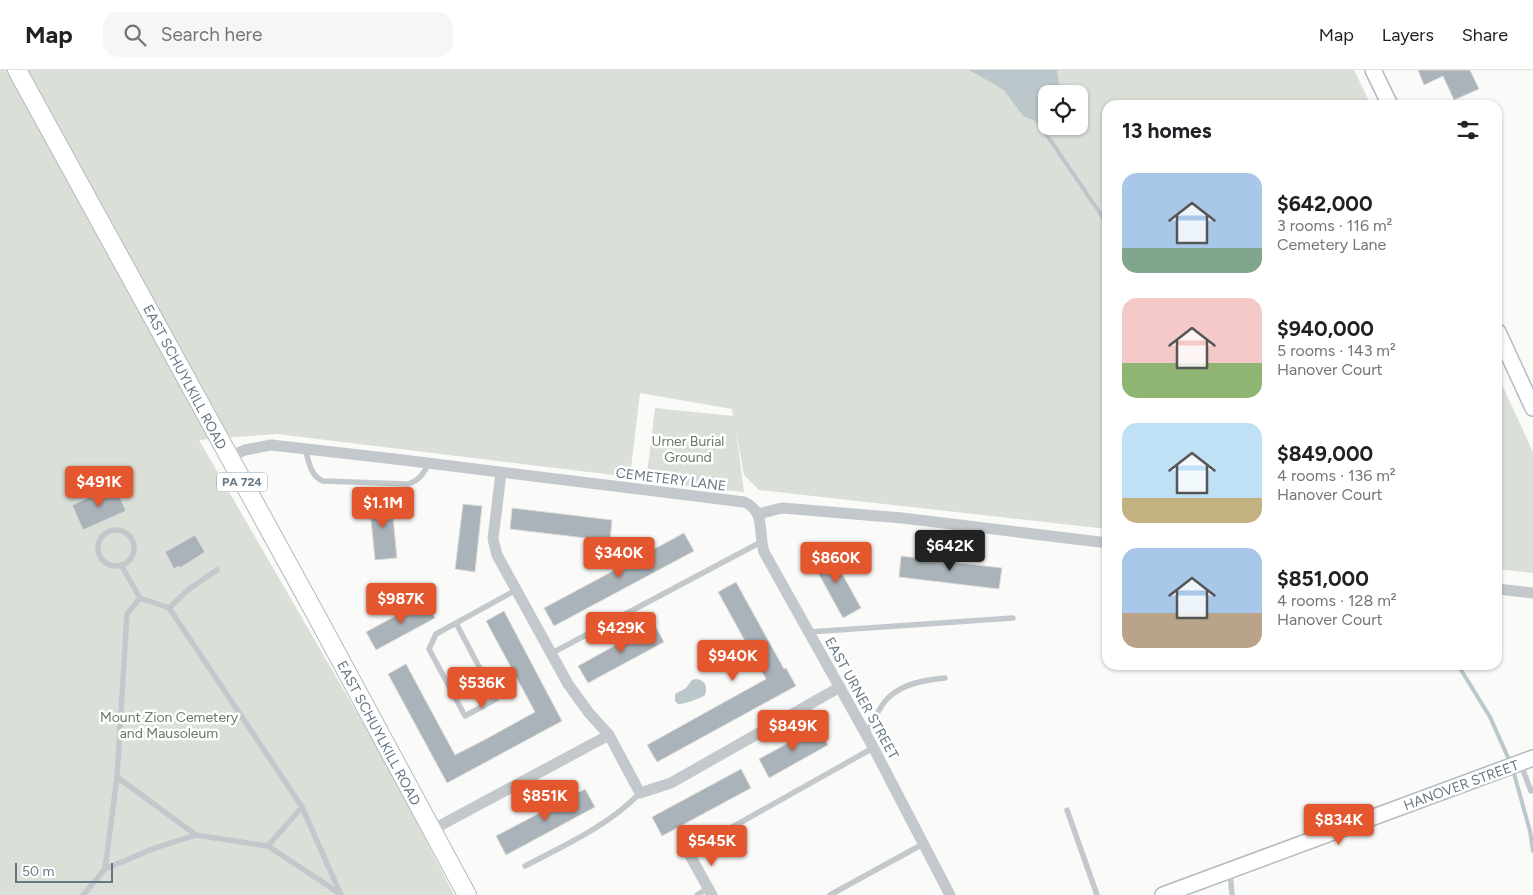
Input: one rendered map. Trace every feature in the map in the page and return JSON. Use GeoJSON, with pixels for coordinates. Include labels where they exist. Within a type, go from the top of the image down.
{"type":"FeatureCollection","features":[{"type":"Feature","properties":{"kind":"main road","name":"EAST SCHUYLKILL ROAD"},"geometry":{"type":"LineString","coordinates":[[17,70],[315,613],[430,831],[467,895]]}},
{"type":"Feature","properties":{"kind":"main road"},"geometry":{"type":"LineString","coordinates":[[1373,70],[1388,100]]}},
{"type":"Feature","properties":{"kind":"main road"},"geometry":{"type":"LineString","coordinates":[[1502,341],[1533,408]]}},
{"type":"Feature","properties":{"kind":"main road","name":"HANOVER STREET"},"geometry":{"type":"LineString","coordinates":[[1163,895],[1518,763]]}},
{"type":"Feature","properties":{"kind":"street","name":"CEMETERY LANE"},"geometry":{"type":"LineString","coordinates":[[228,457],[245,450],[264,446],[305,449],[744,502],[752,506],[758,514]]}},
{"type":"Feature","properties":{"kind":"street"},"geometry":{"type":"LineString","coordinates":[[501,473],[493,539],[497,555],[568,684],[589,713],[609,735],[640,793],[671,783],[840,687]]}},
{"type":"Feature","properties":{"kind":"street"},"geometry":{"type":"LineString","coordinates":[[758,514],[782,508],[902,518],[1102,542]]}},
{"type":"Feature","properties":{"kind":"street","name":"EAST URNER STREET"},"geometry":{"type":"LineString","coordinates":[[758,514],[764,552],[866,734],[950,895]]}},
{"type":"Feature","properties":{"kind":"street"},"geometry":{"type":"LineString","coordinates":[[1502,589],[1533,593]]}},
{"type":"Feature","properties":{"kind":"street"},"geometry":{"type":"LineString","coordinates":[[430,831],[609,735]]}},
{"type":"Feature","properties":{"kind":"street"},"geometry":{"type":"LineString","coordinates":[[688,852],[710,892]]}},
{"type":"Feature","properties":{"kind":"lane"},"geometry":{"type":"LineString","coordinates":[[305,449],[312,472],[316,479],[322,481],[408,484],[417,481],[429,463]]}},
{"type":"Feature","properties":{"kind":"lane"},"geometry":{"type":"LineString","coordinates":[[110,531],[122,531],[127,534],[133,544],[132,556],[129,561],[122,565],[112,566],[107,564],[100,555],[99,544],[101,538],[110,531]]}},
{"type":"Feature","properties":{"kind":"lane"},"geometry":{"type":"LineString","coordinates":[[552,653],[761,542]]}},
{"type":"Feature","properties":{"kind":"lane"},"geometry":{"type":"LineString","coordinates":[[122,565],[140,598],[169,608],[302,807],[341,894]]}},
{"type":"Feature","properties":{"kind":"lane"},"geometry":{"type":"LineString","coordinates":[[169,608],[188,589],[217,570]]}},
{"type":"Feature","properties":{"kind":"lane"},"geometry":{"type":"LineString","coordinates":[[456,623],[496,699],[465,716],[429,649],[436,634],[456,623],[516,590]]}},
{"type":"Feature","properties":{"kind":"lane"},"geometry":{"type":"LineString","coordinates":[[105,869],[117,777],[127,614],[140,598]]}},
{"type":"Feature","properties":{"kind":"lane"},"geometry":{"type":"LineString","coordinates":[[809,632],[1013,618]]}},
{"type":"Feature","properties":{"kind":"lane"},"geometry":{"type":"LineString","coordinates":[[866,734],[889,697],[904,687],[926,680],[945,678]]}},
{"type":"Feature","properties":{"kind":"lane"},"geometry":{"type":"LineString","coordinates":[[688,852],[873,748]]}},
{"type":"Feature","properties":{"kind":"lane"},"geometry":{"type":"LineString","coordinates":[[1518,763],[1531,791],[1533,790]]}},
{"type":"Feature","properties":{"kind":"lane"},"geometry":{"type":"LineString","coordinates":[[117,777],[196,835]]}},
{"type":"Feature","properties":{"kind":"lane"},"geometry":{"type":"LineString","coordinates":[[525,866],[592,830],[626,808],[640,793]]}},
{"type":"Feature","properties":{"kind":"lane"},"geometry":{"type":"LineString","coordinates":[[268,846],[302,807]]}},
{"type":"Feature","properties":{"kind":"lane"},"geometry":{"type":"LineString","coordinates":[[1066,810],[1097,895]]}},
{"type":"Feature","properties":{"kind":"lane"},"geometry":{"type":"LineString","coordinates":[[83,895],[105,869],[155,848],[196,835],[268,846],[341,894]]}},
{"type":"Feature","properties":{"kind":"lane"},"geometry":{"type":"LineString","coordinates":[[830,895],[923,844]]}},
{"type":"Feature","properties":{"kind":"lane"},"geometry":{"type":"LineString","coordinates":[[1230,870],[1232,895]]}},
{"type":"Feature","properties":{"kind":"lane"},"geometry":{"type":"LineString","coordinates":[[697,895],[710,892]]}},
{"type":"Feature","properties":{"kind":"green space"},"geometry":{"type":"Polygon","coordinates":[[[0,70],[1354,70],[1369,100],[1102,100],[1102,528],[759,490],[744,475],[736,431],[744,492],[646,482],[655,408],[733,416],[732,409],[640,393],[630,477],[277,434],[199,440],[390,770],[454,895],[0,895],[0,70]]]}},
{"type":"Feature","properties":{"kind":"green space"},"geometry":{"type":"Polygon","coordinates":[[[1502,385],[1533,452],[1533,573],[1502,569],[1502,385]]]}},
{"type":"Feature","properties":{"kind":"shaded area"},"geometry":{"type":"Polygon","coordinates":[[[969,70],[1057,70],[1059,85],[1038,85],[1038,122],[1023,116],[1004,90],[969,70]]]}},
{"type":"Feature","properties":{"kind":"shaded area"},"geometry":{"type":"Polygon","coordinates":[[[696,679],[705,684],[705,695],[692,701],[678,704],[675,701],[675,694],[686,688],[692,680],[696,679]]]}},
{"type":"Feature","properties":{"kind":"building"},"geometry":{"type":"Polygon","coordinates":[[[1418,70],[1470,70],[1479,89],[1454,100],[1443,76],[1424,85],[1418,70]]]}},
{"type":"Feature","properties":{"kind":"building"},"geometry":{"type":"Polygon","coordinates":[[[115,486],[126,511],[83,530],[72,505],[115,486]]]}},
{"type":"Feature","properties":{"kind":"building"},"geometry":{"type":"Polygon","coordinates":[[[387,494],[388,508],[392,507],[397,558],[375,560],[370,509],[374,509],[373,495],[387,494]]]}},
{"type":"Feature","properties":{"kind":"building"},"geometry":{"type":"Polygon","coordinates":[[[463,504],[482,506],[475,572],[455,569],[463,504]]]}},
{"type":"Feature","properties":{"kind":"building"},"geometry":{"type":"Polygon","coordinates":[[[512,508],[612,520],[610,541],[510,529],[512,508]]]}},
{"type":"Feature","properties":{"kind":"building"},"geometry":{"type":"Polygon","coordinates":[[[684,533],[694,551],[554,626],[544,608],[684,533]]]}},
{"type":"Feature","properties":{"kind":"building"},"geometry":{"type":"Polygon","coordinates":[[[195,535],[205,552],[180,568],[179,566],[174,569],[165,552],[195,535]]]}},
{"type":"Feature","properties":{"kind":"building"},"geometry":{"type":"Polygon","coordinates":[[[829,550],[861,608],[843,618],[811,560],[829,550]]]}},
{"type":"Feature","properties":{"kind":"building"},"geometry":{"type":"Polygon","coordinates":[[[901,556],[1002,568],[999,589],[899,577],[901,556]]]}},
{"type":"Feature","properties":{"kind":"building"},"geometry":{"type":"Polygon","coordinates":[[[736,582],[784,669],[786,668],[796,686],[657,762],[647,745],[766,679],[718,592],[736,582]]]}},
{"type":"Feature","properties":{"kind":"building"},"geometry":{"type":"Polygon","coordinates":[[[425,600],[435,618],[376,650],[366,632],[425,600]]]}},
{"type":"Feature","properties":{"kind":"building"},"geometry":{"type":"Polygon","coordinates":[[[504,611],[562,721],[447,783],[388,674],[406,664],[455,755],[488,738],[535,712],[486,621],[504,611]]]}},
{"type":"Feature","properties":{"kind":"building"},"geometry":{"type":"Polygon","coordinates":[[[654,624],[664,642],[588,683],[578,666],[654,624]]]}},
{"type":"Feature","properties":{"kind":"building"},"geometry":{"type":"Polygon","coordinates":[[[818,727],[828,745],[769,778],[759,759],[818,727]]]}},
{"type":"Feature","properties":{"kind":"building"},"geometry":{"type":"Polygon","coordinates":[[[741,769],[751,788],[662,836],[652,817],[741,769]]]}},
{"type":"Feature","properties":{"kind":"building"},"geometry":{"type":"Polygon","coordinates":[[[585,789],[595,807],[506,855],[496,836],[585,789]]]}},
{"type":"Feature","properties":{"kind":"waterway"},"geometry":{"type":"LineString","coordinates":[[1036,119],[1102,216]]}},
{"type":"Feature","properties":{"kind":"waterway"},"geometry":{"type":"LineString","coordinates":[[1461,670],[1490,717],[1511,764]]}},
{"type":"Feature","properties":{"kind":"waterway"},"geometry":{"type":"LineString","coordinates":[[1513,770],[1530,831],[1533,851]]}},
{"type":"Feature","properties":{"kind":"park label","name":"Urner Burial Ground"},"geometry":{"type":"Point","coordinates":[688,450]}},
{"type":"Feature","properties":{"kind":"park label","name":"Mount Zion Cemetery and Mausoleum"},"geometry":{"type":"Point","coordinates":[169,726]}}]}
